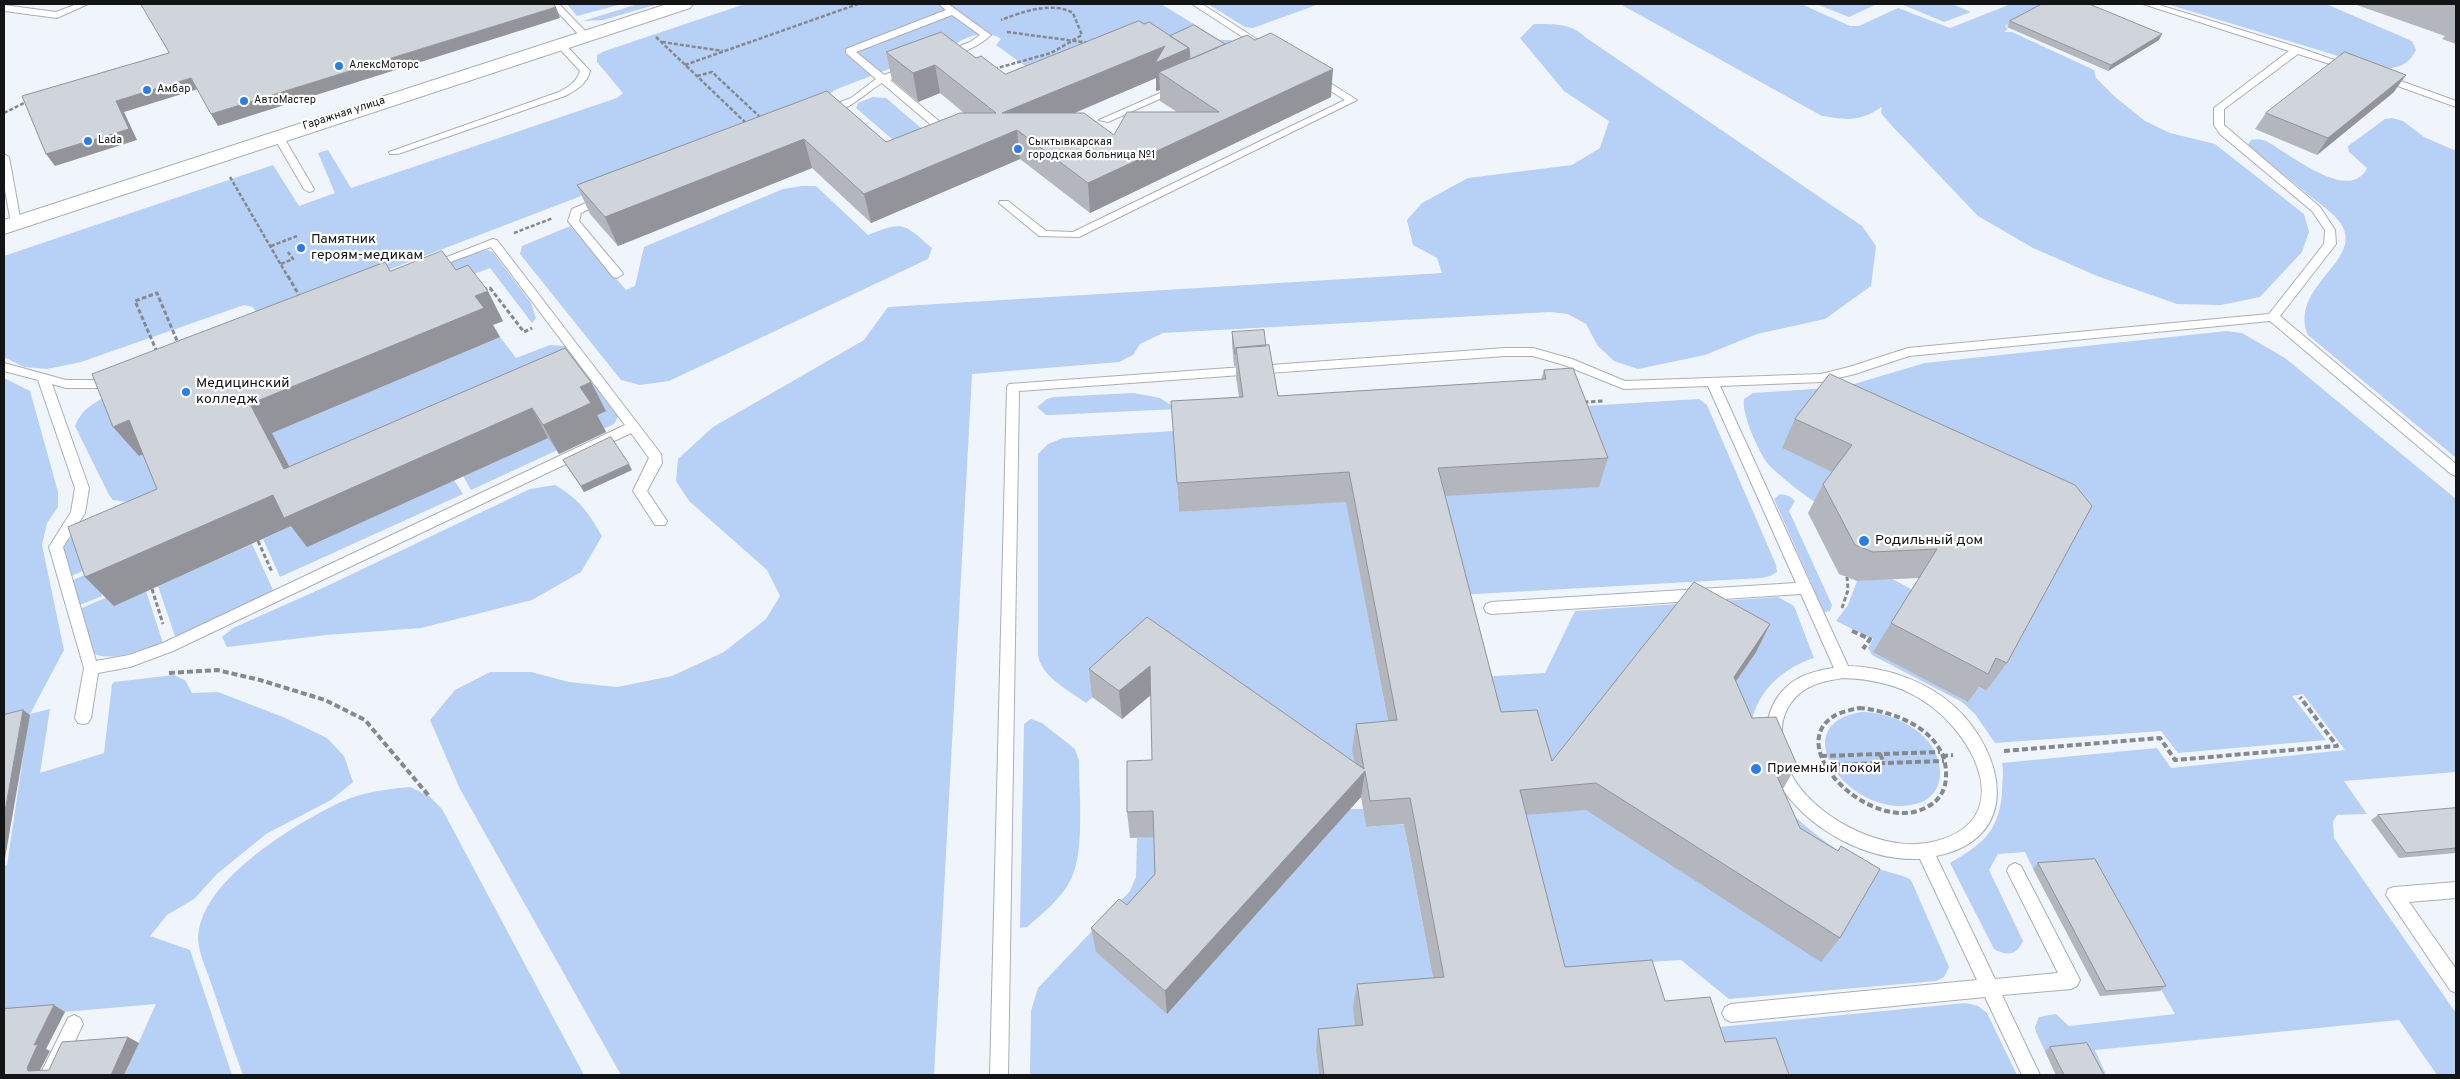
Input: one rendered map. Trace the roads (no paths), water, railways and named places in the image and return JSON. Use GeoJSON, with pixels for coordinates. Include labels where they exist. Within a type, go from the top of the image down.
{"type":"FeatureCollection","features":[{"type":"Feature","properties":{"kind":"street","name":"Гаражная улица"},"geometry":{"type":"LineString","coordinates":[[10,225],[684,4]]}},
{"type":"Feature","properties":{"kind":"lane"},"geometry":{"type":"LineString","coordinates":[[4,8],[57,15],[84,4]]}},
{"type":"Feature","properties":{"kind":"lane"},"geometry":{"type":"LineString","coordinates":[[554,4],[585,36]]}},
{"type":"Feature","properties":{"kind":"lane"},"geometry":{"type":"LineString","coordinates":[[933,60],[986,36],[944,4]]}},
{"type":"Feature","properties":{"kind":"lane"},"geometry":{"type":"LineString","coordinates":[[1196,4],[1267,49],[1259,52]]}},
{"type":"Feature","properties":{"kind":"lane"},"geometry":{"type":"LineString","coordinates":[[2147,4],[2359,70]]}},
{"type":"Feature","properties":{"kind":"lane"},"geometry":{"type":"LineString","coordinates":[[936,144],[949,137],[948,134],[849,51],[953,11]]}},
{"type":"Feature","properties":{"kind":"lane"},"geometry":{"type":"LineString","coordinates":[[394,152],[562,94],[574,87],[585,76],[585,71],[560,44]]}},
{"type":"Feature","properties":{"kind":"lane"},"geometry":{"type":"LineString","coordinates":[[958,50],[986,71]]}},
{"type":"Feature","properties":{"kind":"lane"},"geometry":{"type":"LineString","coordinates":[[2273,317],[2330,244],[2330,230],[2316,209],[2224,132],[2217,116],[2219,108],[2297,50]]}},
{"type":"Feature","properties":{"kind":"lane"},"geometry":{"type":"LineString","coordinates":[[818,115],[838,111],[882,79],[916,66]]}},
{"type":"Feature","properties":{"kind":"lane"},"geometry":{"type":"LineString","coordinates":[[1004,203],[1044,234],[1076,235],[1352,100],[1310,74]]}},
{"type":"Feature","properties":{"kind":"lane"},"geometry":{"type":"LineString","coordinates":[[2377,76],[2456,104]]}},
{"type":"Feature","properties":{"kind":"lane"},"geometry":{"type":"LineString","coordinates":[[1104,120],[1184,85]]}},
{"type":"Feature","properties":{"kind":"lane"},"geometry":{"type":"LineString","coordinates":[[278,136],[309,188]]}},
{"type":"Feature","properties":{"kind":"lane"},"geometry":{"type":"LineString","coordinates":[[4,157],[10,225]]}},
{"type":"Feature","properties":{"kind":"lane"},"geometry":{"type":"LineString","coordinates":[[611,195],[576,211],[573,222],[617,274]]}},
{"type":"Feature","properties":{"kind":"lane"},"geometry":{"type":"LineString","coordinates":[[421,269],[493,242],[656,457],[655,464],[640,490],[660,520]]}},
{"type":"Feature","properties":{"kind":"lane"},"geometry":{"type":"LineString","coordinates":[[999,1075],[1013,387],[1505,352],[1533,352],[1568,362],[1624,385],[1821,378],[1851,371],[1908,352],[2273,317],[2456,471]]}},
{"type":"Feature","properties":{"kind":"lane"},"geometry":{"type":"LineString","coordinates":[[4,367],[66,384],[111,385],[127,382]]}},
{"type":"Feature","properties":{"kind":"lane"},"geometry":{"type":"LineString","coordinates":[[43,377],[82,488],[78,513],[56,547],[91,668],[83,718]]}},
{"type":"Feature","properties":{"kind":"lane"},"geometry":{"type":"LineString","coordinates":[[1712,382],[1843,672]]}},
{"type":"Feature","properties":{"kind":"lane"},"geometry":{"type":"LineString","coordinates":[[91,668],[130,661],[170,646],[633,427]]}},
{"type":"Feature","properties":{"kind":"lane"},"geometry":{"type":"LineString","coordinates":[[63,536],[88,526]]}},
{"type":"Feature","properties":{"kind":"lane"},"geometry":{"type":"LineString","coordinates":[[1491,608],[1805,588]]}},
{"type":"Feature","properties":{"kind":"lane"},"geometry":{"type":"LineString","coordinates":[[1843,672],[1870,673],[1928,696],[1950,712],[1965,728],[1982,753],[1990,779],[1990,800],[1984,818],[1965,838],[1925,851],[1886,848],[1847,834],[1812,810],[1791,789],[1774,749],[1774,719],[1782,703],[1794,689],[1821,676],[1843,672]]}},
{"type":"Feature","properties":{"kind":"lane"},"geometry":{"type":"LineString","coordinates":[[1925,851],[2031,1075]]}},
{"type":"Feature","properties":{"kind":"lane"},"geometry":{"type":"LineString","coordinates":[[1731,1013],[2071,980],[2015,871]]}},
{"type":"Feature","properties":{"kind":"lane"},"geometry":{"type":"LineString","coordinates":[[2456,890],[2394,895],[2456,984]]}},
{"type":"Feature","properties":{"kind":"lane"},"geometry":{"type":"LineString","coordinates":[[49,1075],[74,1024]]}},
{"type":"Feature","properties":{"kind":"place","name":"АлексМоторс"},"geometry":{"type":"Point","coordinates":[339,66]}},
{"type":"Feature","properties":{"kind":"place","name":"Амбар"},"geometry":{"type":"Point","coordinates":[147,90]}},
{"type":"Feature","properties":{"kind":"place","name":"АвтоМастер"},"geometry":{"type":"Point","coordinates":[244,101]}},
{"type":"Feature","properties":{"kind":"place","name":"Lada"},"geometry":{"type":"Point","coordinates":[88,141]}},
{"type":"Feature","properties":{"kind":"place","name":"Сыктывкарская городская больница №1"},"geometry":{"type":"Point","coordinates":[1018,149]}},
{"type":"Feature","properties":{"kind":"place","name":"Памятник героям-медикам"},"geometry":{"type":"Point","coordinates":[301,248]}},
{"type":"Feature","properties":{"kind":"place","name":"Медицинский колледж"},"geometry":{"type":"Point","coordinates":[186,392]}},
{"type":"Feature","properties":{"kind":"place","name":"Родильный дом"},"geometry":{"type":"Point","coordinates":[1864,541]}},
{"type":"Feature","properties":{"kind":"place","name":"Приемный покой"},"geometry":{"type":"Point","coordinates":[1756,769]}}]}
